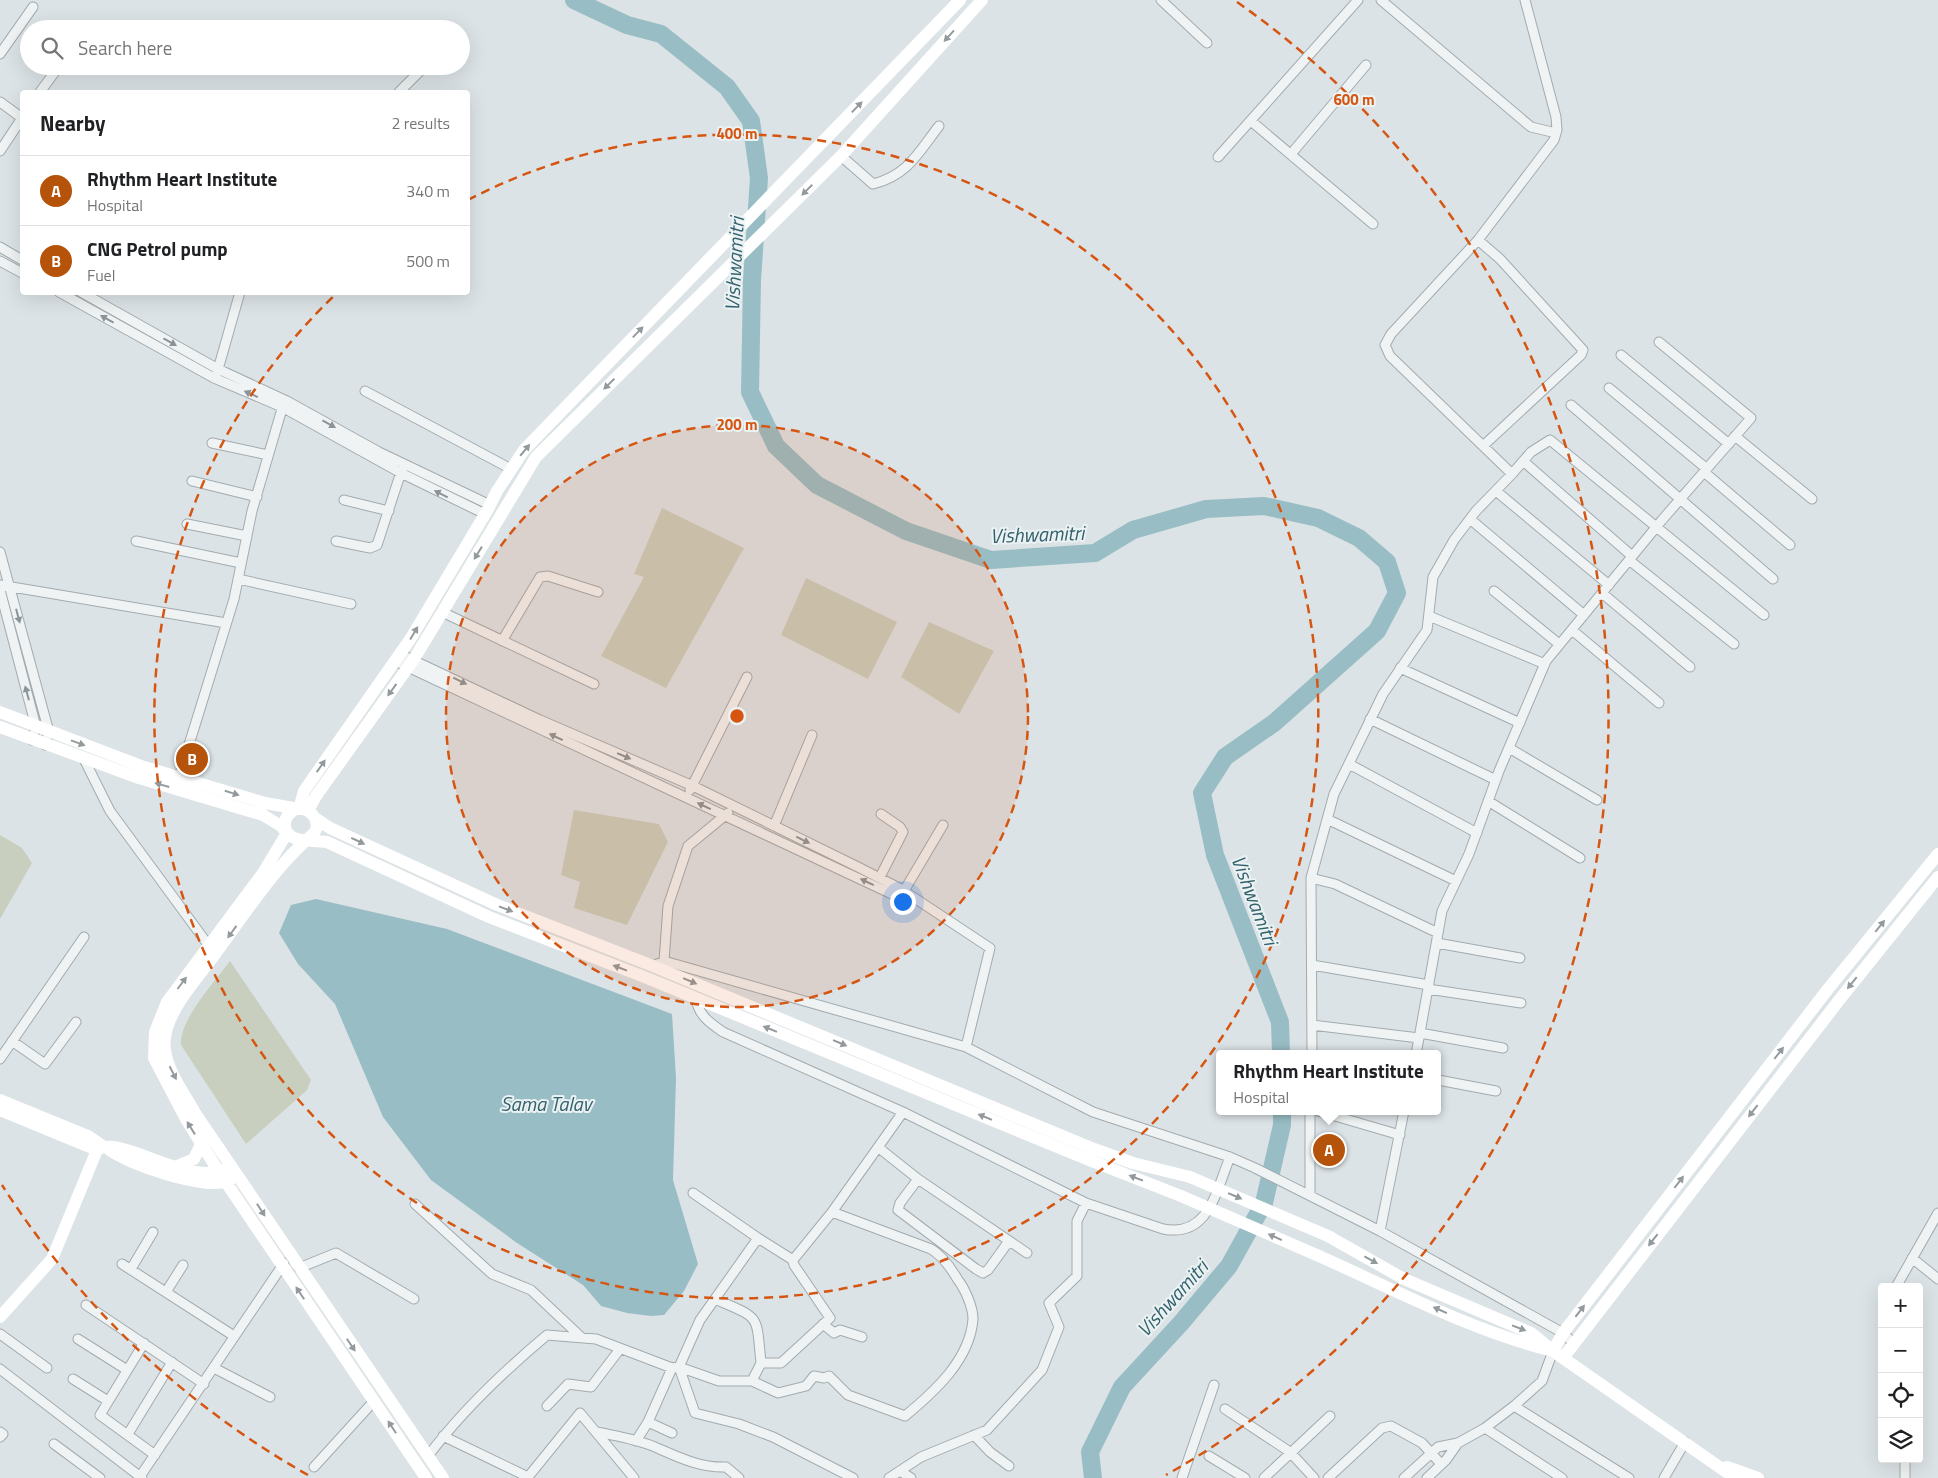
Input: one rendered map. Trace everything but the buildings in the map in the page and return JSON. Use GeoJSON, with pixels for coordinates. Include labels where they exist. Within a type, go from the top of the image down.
{"type":"FeatureCollection","features":[{"type":"Feature","properties":{"kind":"main road"},"geometry":{"type":"LineString","coordinates":[[443,1478],[195,1113],[170,1068],[166,1054],[165,1038],[169,1024],[185,995],[272,878],[314,833],[317,823],[307,813],[304,791],[398,658],[524,450],[960,0]]}},
{"type":"Feature","properties":{"kind":"main road"},"geometry":{"type":"LineString","coordinates":[[307,813],[316,796],[411,663],[536,457],[841,156],[982,0]]}},
{"type":"Feature","properties":{"kind":"main road"},"geometry":{"type":"LineString","coordinates":[[652,318],[664,331]]}},
{"type":"Feature","properties":{"kind":"main road"},"geometry":{"type":"LineString","coordinates":[[486,512],[496,523]]}},
{"type":"Feature","properties":{"kind":"main road"},"geometry":{"type":"LineString","coordinates":[[0,712],[36,727],[179,777],[307,813],[330,828],[478,897],[659,963],[1094,1149],[1133,1163],[1190,1177],[1328,1236],[1419,1286],[1531,1333],[1735,1478]]}},
{"type":"Feature","properties":{"kind":"main road"},"geometry":{"type":"LineString","coordinates":[[0,727],[139,778],[263,815],[281,826],[295,839],[327,842],[472,909],[696,998],[1181,1196],[1478,1327],[1558,1354]]}},
{"type":"Feature","properties":{"kind":"main road"},"geometry":{"type":"LineString","coordinates":[[307,813],[287,817],[285,822],[287,833],[263,873],[167,1002],[155,1032],[154,1058],[201,1144],[374,1401],[419,1475]]}},
{"type":"Feature","properties":{"kind":"main road"},"geometry":{"type":"LineString","coordinates":[[1558,1354],[1563,1333],[1828,989],[1938,854]]}},
{"type":"Feature","properties":{"kind":"main road"},"geometry":{"type":"LineString","coordinates":[[423,886],[428,874]]}},
{"type":"Feature","properties":{"kind":"main road"},"geometry":{"type":"LineString","coordinates":[[1558,1354],[1573,1342],[1834,1006],[1938,877]]}},
{"type":"Feature","properties":{"kind":"main road"},"geometry":{"type":"LineString","coordinates":[[472,909],[478,897]]}},
{"type":"Feature","properties":{"kind":"main road"},"geometry":{"type":"LineString","coordinates":[[0,1100],[88,1136],[103,1149],[118,1147],[175,1167],[222,1177]]}},
{"type":"Feature","properties":{"kind":"main road"},"geometry":{"type":"LineString","coordinates":[[0,1110],[170,1176],[201,1182],[222,1177],[235,1171]]}},
{"type":"Feature","properties":{"kind":"main road"},"geometry":{"type":"LineString","coordinates":[[175,1167],[194,1159],[201,1144]]}},
{"type":"Feature","properties":{"kind":"main road"},"geometry":{"type":"LineString","coordinates":[[0,1317],[52,1259],[103,1149]]}},
{"type":"Feature","properties":{"kind":"main road"},"geometry":{"type":"LineString","coordinates":[[419,1475],[428,1456]]}},
{"type":"Feature","properties":{"kind":"main road"},"geometry":{"type":"LineString","coordinates":[[1713,1462],[1758,1478]]}},
{"type":"Feature","properties":{"kind":"street"},"geometry":{"type":"LineString","coordinates":[[1161,0],[1207,43]]}},
{"type":"Feature","properties":{"kind":"street"},"geometry":{"type":"LineString","coordinates":[[1218,157],[1358,0]]}},
{"type":"Feature","properties":{"kind":"street"},"geometry":{"type":"LineString","coordinates":[[1381,0],[1531,127],[1556,133]]}},
{"type":"Feature","properties":{"kind":"street"},"geometry":{"type":"LineString","coordinates":[[1512,474],[1390,356],[1385,345],[1391,334],[1478,240],[1548,149],[1556,133],[1556,117],[1525,0]]}},
{"type":"Feature","properties":{"kind":"street"},"geometry":{"type":"LineString","coordinates":[[22,20],[33,7]]}},
{"type":"Feature","properties":{"kind":"street"},"geometry":{"type":"LineString","coordinates":[[0,54],[3,43],[20,23]]}},
{"type":"Feature","properties":{"kind":"street"},"geometry":{"type":"LineString","coordinates":[[1291,154],[1366,65]]}},
{"type":"Feature","properties":{"kind":"street"},"geometry":{"type":"LineString","coordinates":[[41,90],[52,75]]}},
{"type":"Feature","properties":{"kind":"street"},"geometry":{"type":"LineString","coordinates":[[401,90],[416,75]]}},
{"type":"Feature","properties":{"kind":"street"},"geometry":{"type":"LineString","coordinates":[[0,102],[20,117]]}},
{"type":"Feature","properties":{"kind":"street"},"geometry":{"type":"LineString","coordinates":[[0,151],[20,121]]}},
{"type":"Feature","properties":{"kind":"street"},"geometry":{"type":"LineString","coordinates":[[1251,122],[1373,224]]}},
{"type":"Feature","properties":{"kind":"street"},"geometry":{"type":"LineString","coordinates":[[841,156],[873,184],[891,179],[906,168],[939,126]]}},
{"type":"Feature","properties":{"kind":"street"},"geometry":{"type":"LineString","coordinates":[[1478,240],[1500,259],[1583,350],[1563,372],[1483,446]]}},
{"type":"Feature","properties":{"kind":"street"},"geometry":{"type":"LineString","coordinates":[[0,247],[20,259]]}},
{"type":"Feature","properties":{"kind":"street"},"geometry":{"type":"LineString","coordinates":[[0,260],[20,272]]}},
{"type":"Feature","properties":{"kind":"street"},"geometry":{"type":"LineString","coordinates":[[65,295],[217,374],[283,403],[404,464],[486,512]]}},
{"type":"Feature","properties":{"kind":"street"},"geometry":{"type":"LineString","coordinates":[[86,295],[217,374]]}},
{"type":"Feature","properties":{"kind":"street"},"geometry":{"type":"LineString","coordinates":[[217,374],[239,295]]}},
{"type":"Feature","properties":{"kind":"street"},"geometry":{"type":"LineString","coordinates":[[1417,1050],[1442,911],[1545,664],[1559,644],[1657,526],[1751,418],[1659,342]]}},
{"type":"Feature","properties":{"kind":"street"},"geometry":{"type":"LineString","coordinates":[[1621,355],[1729,444]]}},
{"type":"Feature","properties":{"kind":"street"},"geometry":{"type":"LineString","coordinates":[[1609,388],[1790,545]]}},
{"type":"Feature","properties":{"kind":"street"},"geometry":{"type":"LineString","coordinates":[[365,392],[511,469]]}},
{"type":"Feature","properties":{"kind":"street"},"geometry":{"type":"LineString","coordinates":[[179,777],[226,623],[283,403]]}},
{"type":"Feature","properties":{"kind":"street"},"geometry":{"type":"LineString","coordinates":[[283,403],[400,473],[486,512]]}},
{"type":"Feature","properties":{"kind":"street"},"geometry":{"type":"LineString","coordinates":[[1571,405],[1773,579]]}},
{"type":"Feature","properties":{"kind":"street"},"geometry":{"type":"LineString","coordinates":[[1735,436],[1812,499]]}},
{"type":"Feature","properties":{"kind":"street"},"geometry":{"type":"LineString","coordinates":[[1312,1050],[1311,878],[1334,794],[1383,694],[1427,630],[1433,578],[1454,540],[1470,519],[1531,452],[1550,440],[1764,615]]}},
{"type":"Feature","properties":{"kind":"street"},"geometry":{"type":"LineString","coordinates":[[212,443],[268,455]]}},
{"type":"Feature","properties":{"kind":"street"},"geometry":{"type":"LineString","coordinates":[[1523,461],[1631,558],[1734,644]]}},
{"type":"Feature","properties":{"kind":"street"},"geometry":{"type":"LineString","coordinates":[[336,541],[373,548],[379,542],[404,464]]}},
{"type":"Feature","properties":{"kind":"street"},"geometry":{"type":"LineString","coordinates":[[192,481],[258,496]]}},
{"type":"Feature","properties":{"kind":"street"},"geometry":{"type":"LineString","coordinates":[[1496,491],[1609,585]]}},
{"type":"Feature","properties":{"kind":"street"},"geometry":{"type":"LineString","coordinates":[[344,500],[389,511]]}},
{"type":"Feature","properties":{"kind":"street"},"geometry":{"type":"LineString","coordinates":[[1470,519],[1584,615]]}},
{"type":"Feature","properties":{"kind":"street"},"geometry":{"type":"LineString","coordinates":[[187,524],[247,536]]}},
{"type":"Feature","properties":{"kind":"street"},"geometry":{"type":"LineString","coordinates":[[136,541],[241,563]]}},
{"type":"Feature","properties":{"kind":"street"},"geometry":{"type":"LineString","coordinates":[[0,552],[50,732],[45,745]]}},
{"type":"Feature","properties":{"kind":"street"},"geometry":{"type":"LineString","coordinates":[[502,641],[540,577],[548,576],[598,592]]}},
{"type":"Feature","properties":{"kind":"street"},"geometry":{"type":"LineString","coordinates":[[238,579],[351,604]]}},
{"type":"Feature","properties":{"kind":"street"},"geometry":{"type":"LineString","coordinates":[[0,585],[226,623]]}},
{"type":"Feature","properties":{"kind":"street"},"geometry":{"type":"LineString","coordinates":[[0,590],[36,727],[32,740]]}},
{"type":"Feature","properties":{"kind":"street"},"geometry":{"type":"LineString","coordinates":[[1494,591],[1559,644]]}},
{"type":"Feature","properties":{"kind":"street"},"geometry":{"type":"LineString","coordinates":[[1602,593],[1690,666]]}},
{"type":"Feature","properties":{"kind":"street"},"geometry":{"type":"LineString","coordinates":[[442,612],[594,684]]}},
{"type":"Feature","properties":{"kind":"street"},"geometry":{"type":"LineString","coordinates":[[1429,616],[1545,664]]}},
{"type":"Feature","properties":{"kind":"street"},"geometry":{"type":"LineString","coordinates":[[1572,630],[1659,703]]}},
{"type":"Feature","properties":{"kind":"street"},"geometry":{"type":"LineString","coordinates":[[398,658],[538,724],[592,754],[685,798],[896,896],[912,897]]}},
{"type":"Feature","properties":{"kind":"street"},"geometry":{"type":"LineString","coordinates":[[1400,668],[1520,724]]}},
{"type":"Feature","properties":{"kind":"street"},"geometry":{"type":"LineString","coordinates":[[685,798],[693,786],[747,677]]}},
{"type":"Feature","properties":{"kind":"street"},"geometry":{"type":"LineString","coordinates":[[1370,720],[1496,780]]}},
{"type":"Feature","properties":{"kind":"street"},"geometry":{"type":"LineString","coordinates":[[538,724],[596,744],[693,786],[880,877],[990,948],[966,1047]]}},
{"type":"Feature","properties":{"kind":"street"},"geometry":{"type":"LineString","coordinates":[[774,826],[812,735]]}},
{"type":"Feature","properties":{"kind":"street"},"geometry":{"type":"LineString","coordinates":[[592,754],[596,744]]}},
{"type":"Feature","properties":{"kind":"street"},"geometry":{"type":"LineString","coordinates":[[1509,748],[1597,800]]}},
{"type":"Feature","properties":{"kind":"street"},"geometry":{"type":"LineString","coordinates":[[84,759],[110,812],[209,946]]}},
{"type":"Feature","properties":{"kind":"street"},"geometry":{"type":"LineString","coordinates":[[1349,764],[1476,833]]}},
{"type":"Feature","properties":{"kind":"street"},"geometry":{"type":"LineString","coordinates":[[1488,802],[1580,858]]}},
{"type":"Feature","properties":{"kind":"street"},"geometry":{"type":"LineString","coordinates":[[734,806],[725,816],[688,846],[668,906],[659,963],[966,1047],[1093,1112],[1230,1157],[1255,1168],[1380,1231],[1563,1333],[1573,1342]]}},
{"type":"Feature","properties":{"kind":"street"},"geometry":{"type":"LineString","coordinates":[[880,877],[904,832],[881,814]]}},
{"type":"Feature","properties":{"kind":"street"},"geometry":{"type":"LineString","coordinates":[[1327,819],[1456,881]]}},
{"type":"Feature","properties":{"kind":"street"},"geometry":{"type":"LineString","coordinates":[[904,891],[943,825]]}},
{"type":"Feature","properties":{"kind":"street"},"geometry":{"type":"LineString","coordinates":[[1311,878],[1335,884],[1438,933]]}},
{"type":"Feature","properties":{"kind":"street"},"geometry":{"type":"LineString","coordinates":[[0,1059],[84,937]]}},
{"type":"Feature","properties":{"kind":"street"},"geometry":{"type":"LineString","coordinates":[[1436,943],[1520,958]]}},
{"type":"Feature","properties":{"kind":"street"},"geometry":{"type":"LineString","coordinates":[[1312,966],[1521,1004]]}},
{"type":"Feature","properties":{"kind":"street"},"geometry":{"type":"LineString","coordinates":[[696,998],[697,1008],[706,1020],[723,1032],[903,1112],[1086,1203],[1163,1229],[1174,1231],[1186,1230],[1195,1226],[1205,1216],[1230,1157]]}},
{"type":"Feature","properties":{"kind":"street"},"geometry":{"type":"LineString","coordinates":[[12,1041],[45,1064],[76,1022]]}},
{"type":"Feature","properties":{"kind":"street"},"geometry":{"type":"LineString","coordinates":[[1312,1025],[1419,1035],[1503,1048]]}},
{"type":"Feature","properties":{"kind":"street"},"geometry":{"type":"LineString","coordinates":[[1441,1081],[1496,1090]]}},
{"type":"Feature","properties":{"kind":"street"},"geometry":{"type":"LineString","coordinates":[[793,1260],[832,1212],[903,1112]]}},
{"type":"Feature","properties":{"kind":"street"},"geometry":{"type":"LineString","coordinates":[[1307,1194],[1310,1115]]}},
{"type":"Feature","properties":{"kind":"street"},"geometry":{"type":"LineString","coordinates":[[1332,1115],[1400,1135]]}},
{"type":"Feature","properties":{"kind":"street"},"geometry":{"type":"LineString","coordinates":[[1380,1231],[1403,1115]]}},
{"type":"Feature","properties":{"kind":"street"},"geometry":{"type":"LineString","coordinates":[[879,1148],[918,1179],[1027,1253]]}},
{"type":"Feature","properties":{"kind":"street"},"geometry":{"type":"LineString","coordinates":[[918,1179],[898,1207],[898,1210],[976,1269],[983,1272],[988,1270],[1009,1241]]}},
{"type":"Feature","properties":{"kind":"street"},"geometry":{"type":"LineString","coordinates":[[693,1193],[793,1260],[794,1266],[830,1318],[780,1363],[761,1363]]}},
{"type":"Feature","properties":{"kind":"street"},"geometry":{"type":"LineString","coordinates":[[889,1478],[921,1457],[987,1430],[1042,1370],[1059,1327],[1049,1303],[1077,1276],[1076,1221],[1086,1203]]}},
{"type":"Feature","properties":{"kind":"street"},"geometry":{"type":"LineString","coordinates":[[415,1204],[492,1274],[531,1290],[582,1338]]}},
{"type":"Feature","properties":{"kind":"street"},"geometry":{"type":"LineString","coordinates":[[428,1456],[443,1436],[510,1365],[547,1335],[596,1339],[675,1368],[719,1381],[752,1381],[778,1393],[806,1386],[814,1376],[824,1378],[829,1376],[848,1394],[905,1416],[947,1378],[965,1348],[973,1318],[964,1289],[941,1257],[931,1249],[832,1212]]}},
{"type":"Feature","properties":{"kind":"street"},"geometry":{"type":"LineString","coordinates":[[1898,1283],[1937,1217]]}},
{"type":"Feature","properties":{"kind":"street"},"geometry":{"type":"LineString","coordinates":[[131,1269],[153,1232]]}},
{"type":"Feature","properties":{"kind":"street"},"geometry":{"type":"LineString","coordinates":[[636,1441],[648,1422],[700,1320],[758,1238]]}},
{"type":"Feature","properties":{"kind":"street"},"geometry":{"type":"LineString","coordinates":[[299,1268],[336,1253],[414,1298]]}},
{"type":"Feature","properties":{"kind":"street"},"geometry":{"type":"LineString","coordinates":[[0,1369],[140,1477],[290,1254]]}},
{"type":"Feature","properties":{"kind":"street"},"geometry":{"type":"LineString","coordinates":[[1912,1258],[1938,1279]]}},
{"type":"Feature","properties":{"kind":"street"},"geometry":{"type":"LineString","coordinates":[[122,1264],[234,1336]]}},
{"type":"Feature","properties":{"kind":"street"},"geometry":{"type":"LineString","coordinates":[[166,1292],[183,1265]]}},
{"type":"Feature","properties":{"kind":"street"},"geometry":{"type":"LineString","coordinates":[[715,1299],[749,1314],[756,1321],[761,1363],[752,1381]]}},
{"type":"Feature","properties":{"kind":"street"},"geometry":{"type":"LineString","coordinates":[[86,1305],[204,1384]]}},
{"type":"Feature","properties":{"kind":"street"},"geometry":{"type":"LineString","coordinates":[[823,1324],[834,1333],[840,1330],[862,1337]]}},
{"type":"Feature","properties":{"kind":"street"},"geometry":{"type":"LineString","coordinates":[[0,1334],[47,1368]]}},
{"type":"Feature","properties":{"kind":"street"},"geometry":{"type":"LineString","coordinates":[[78,1339],[127,1370]]}},
{"type":"Feature","properties":{"kind":"street"},"geometry":{"type":"LineString","coordinates":[[144,1343],[100,1414],[155,1455]]}},
{"type":"Feature","properties":{"kind":"street"},"geometry":{"type":"LineString","coordinates":[[547,1406],[568,1384],[591,1387],[620,1349]]}},
{"type":"Feature","properties":{"kind":"street"},"geometry":{"type":"LineString","coordinates":[[1404,1478],[1438,1447],[1458,1443],[1485,1428],[1514,1406],[1542,1381],[1558,1354]]}},
{"type":"Feature","properties":{"kind":"street"},"geometry":{"type":"LineString","coordinates":[[128,1434],[172,1362]]}},
{"type":"Feature","properties":{"kind":"street"},"geometry":{"type":"LineString","coordinates":[[214,1368],[270,1397]]}},
{"type":"Feature","properties":{"kind":"street"},"geometry":{"type":"LineString","coordinates":[[675,1368],[695,1413],[739,1424],[773,1437],[853,1478]]}},
{"type":"Feature","properties":{"kind":"street"},"geometry":{"type":"LineString","coordinates":[[73,1379],[108,1402]]}},
{"type":"Feature","properties":{"kind":"street"},"geometry":{"type":"LineString","coordinates":[[1182,1478],[1214,1385]]}},
{"type":"Feature","properties":{"kind":"street"},"geometry":{"type":"LineString","coordinates":[[314,1467],[374,1401]]}},
{"type":"Feature","properties":{"kind":"street"},"geometry":{"type":"LineString","coordinates":[[1514,1406],[1615,1474],[1629,1478]]}},
{"type":"Feature","properties":{"kind":"street"},"geometry":{"type":"LineString","coordinates":[[1225,1409],[1290,1452],[1314,1478]]}},
{"type":"Feature","properties":{"kind":"street"},"geometry":{"type":"LineString","coordinates":[[443,1436],[528,1477],[580,1413],[634,1478]]}},
{"type":"Feature","properties":{"kind":"street"},"geometry":{"type":"LineString","coordinates":[[1264,1478],[1330,1416]]}},
{"type":"Feature","properties":{"kind":"street"},"geometry":{"type":"LineString","coordinates":[[648,1422],[672,1432]]}},
{"type":"Feature","properties":{"kind":"street"},"geometry":{"type":"LineString","coordinates":[[1328,1478],[1386,1426],[1392,1426],[1422,1444],[1441,1464]]}},
{"type":"Feature","properties":{"kind":"street"},"geometry":{"type":"LineString","coordinates":[[1485,1428],[1562,1478]]}},
{"type":"Feature","properties":{"kind":"street"},"geometry":{"type":"LineString","coordinates":[[0,1432],[3,1434],[0,1437]]}},
{"type":"Feature","properties":{"kind":"street"},"geometry":{"type":"LineString","coordinates":[[597,1432],[654,1446],[671,1456],[714,1468],[726,1468],[739,1478]]}},
{"type":"Feature","properties":{"kind":"street"},"geometry":{"type":"LineString","coordinates":[[974,1435],[990,1452],[1010,1466]]}},
{"type":"Feature","properties":{"kind":"street"},"geometry":{"type":"LineString","coordinates":[[1664,1478],[1685,1442]]}},
{"type":"Feature","properties":{"kind":"street"},"geometry":{"type":"LineString","coordinates":[[1427,1478],[1458,1443]]}},
{"type":"Feature","properties":{"kind":"street"},"geometry":{"type":"LineString","coordinates":[[54,1444],[100,1478]]}},
{"type":"Feature","properties":{"kind":"street"},"geometry":{"type":"LineString","coordinates":[[1209,1456],[1245,1478]]}},
{"type":"Feature","properties":{"kind":"street"},"geometry":{"type":"LineString","coordinates":[[1905,1463],[1905,1478]]}},
{"type":"Feature","properties":{"kind":"street"},"geometry":{"type":"LineString","coordinates":[[900,1471],[911,1478]]}},
{"type":"Feature","properties":{"kind":"green space"},"geometry":{"type":"Polygon","coordinates":[[[662,508],[744,548],[666,688],[601,656],[644,577],[634,574],[662,508]]]}},
{"type":"Feature","properties":{"kind":"green space"},"geometry":{"type":"Polygon","coordinates":[[[806,578],[897,622],[868,679],[781,635],[806,578]]]}},
{"type":"Feature","properties":{"kind":"green space"},"geometry":{"type":"Polygon","coordinates":[[[929,622],[994,651],[959,714],[901,677],[929,622]]]}},
{"type":"Feature","properties":{"kind":"green space"},"geometry":{"type":"Polygon","coordinates":[[[574,810],[659,824],[668,842],[627,925],[574,908],[580,882],[561,875],[574,810]]]}},
{"type":"Feature","properties":{"kind":"green space"},"geometry":{"type":"Polygon","coordinates":[[[0,835],[22,848],[32,863],[0,919],[0,835]]]}},
{"type":"Feature","properties":{"kind":"green space"},"geometry":{"type":"Polygon","coordinates":[[[230,961],[311,1080],[307,1090],[246,1144],[181,1045],[185,1025],[191,1013],[230,961]]]}},
{"type":"Feature","properties":{"kind":"water","name":"Sama Talav"},"geometry":{"type":"Polygon","coordinates":[[[316,899],[447,929],[672,1014],[676,1078],[673,1180],[698,1264],[684,1291],[664,1315],[651,1316],[627,1313],[601,1306],[583,1285],[517,1243],[431,1180],[383,1117],[335,1004],[298,964],[279,933],[291,905],[316,899]]]}},
{"type":"Feature","properties":{"kind":"waterway","name":"Vishwamitri"},"geometry":{"type":"LineString","coordinates":[[574,0],[627,25],[661,34],[727,87],[751,121],[759,178],[752,280],[750,392],[776,446],[817,485],[906,531],[991,560],[1095,553],[1133,530],[1206,509],[1264,506],[1318,518],[1359,538],[1387,562],[1397,593],[1377,631],[1274,723],[1225,757],[1202,793],[1215,855],[1280,1022],[1281,1050]]}},
{"type":"Feature","properties":{"kind":"waterway","name":"Vishwamitri"},"geometry":{"type":"LineString","coordinates":[[1093,1478],[1090,1452],[1122,1387],[1181,1323],[1229,1266],[1264,1203],[1282,1125],[1282,1115]]}},
{"type":"Feature","properties":{"kind":"place","name":"CNG Petrol pump"},"geometry":{"type":"Point","coordinates":[192,759]}},
{"type":"Feature","properties":{"kind":"place","name":"Rhythm Heart Institute"},"geometry":{"type":"Point","coordinates":[1329,1150]}}]}
